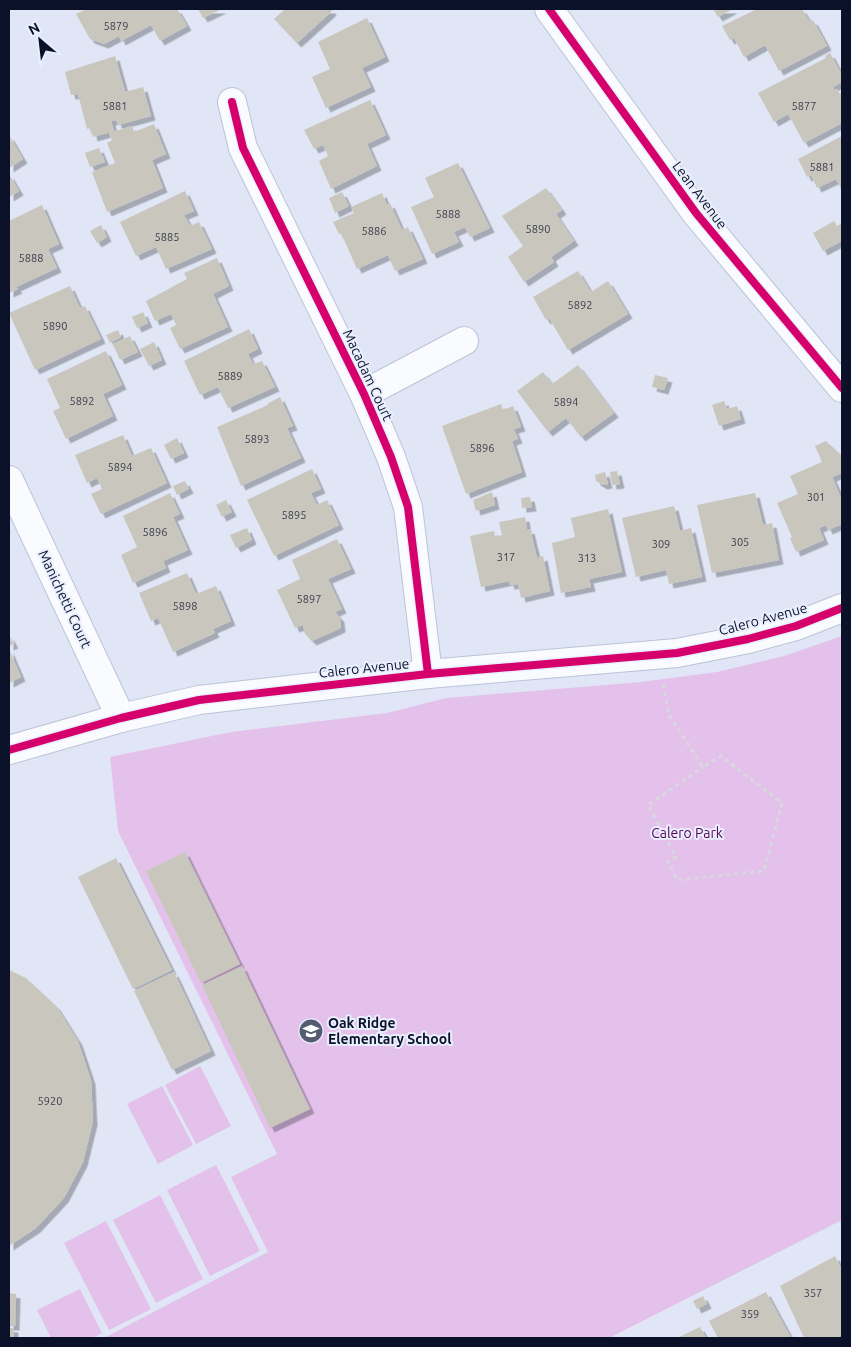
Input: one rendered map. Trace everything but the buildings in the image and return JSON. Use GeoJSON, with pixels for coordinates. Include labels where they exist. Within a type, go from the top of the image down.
{"type":"FeatureCollection","features":[{"type":"Feature","properties":{"kind":"street","name":"Lean Avenue"},"geometry":{"type":"LineString","coordinates":[[549,9],[696,212],[842,388]]}},
{"type":"Feature","properties":{"kind":"street","name":"Macadam Court"},"geometry":{"type":"LineString","coordinates":[[232,102],[244,148],[364,394],[391,457],[408,507],[428,674]]}},
{"type":"Feature","properties":{"kind":"street","name":"Macadam Court"},"geometry":{"type":"LineString","coordinates":[[364,394],[464,341]]}},
{"type":"Feature","properties":{"kind":"street","name":"Manichetti Court"},"geometry":{"type":"LineString","coordinates":[[9,480],[121,718]]}},
{"type":"Feature","properties":{"kind":"street","name":"Calero Avenue"},"geometry":{"type":"LineString","coordinates":[[9,750],[121,718],[199,700],[428,674],[678,653],[748,639],[796,626],[842,608]]}},
{"type":"Feature","properties":{"kind":"path"},"geometry":{"type":"LineString","coordinates":[[663,684],[669,714],[703,767]]}},
{"type":"Feature","properties":{"kind":"path"},"geometry":{"type":"LineString","coordinates":[[721,756],[782,803],[764,870],[677,880],[668,861],[676,857],[648,805],[703,767],[721,756]]}},
{"type":"Feature","properties":{"kind":"green space","name":"Oak Ridge Elementary School"},"geometry":{"type":"Polygon","coordinates":[[[842,636],[842,1220],[609,1338],[104,1338],[268,1252],[231,1177],[277,1154],[118,831],[110,757],[231,732],[387,713],[446,698],[641,682],[717,672],[784,656],[842,636]]]}},
{"type":"Feature","properties":{"kind":"green space"},"geometry":{"type":"Polygon","coordinates":[[[200,1066],[231,1126],[196,1144],[165,1085],[200,1066]]]}},
{"type":"Feature","properties":{"kind":"green space"},"geometry":{"type":"Polygon","coordinates":[[[162,1086],[193,1145],[158,1164],[127,1104],[162,1086]]]}},
{"type":"Feature","properties":{"kind":"green space"},"geometry":{"type":"Polygon","coordinates":[[[216,1165],[260,1251],[210,1276],[167,1190],[216,1165]]]}},
{"type":"Feature","properties":{"kind":"green space"},"geometry":{"type":"Polygon","coordinates":[[[160,1195],[203,1279],[156,1303],[113,1220],[160,1195]]]}},
{"type":"Feature","properties":{"kind":"green space"},"geometry":{"type":"Polygon","coordinates":[[[106,1221],[151,1309],[109,1330],[64,1243],[106,1221]]]}},
{"type":"Feature","properties":{"kind":"green space"},"geometry":{"type":"Polygon","coordinates":[[[80,1289],[102,1333],[92,1338],[51,1338],[37,1310],[80,1289]]]}},
{"type":"Feature","properties":{"kind":"cycle path"},"geometry":{"type":"LineString","coordinates":[[549,9],[696,213],[842,388]]}},
{"type":"Feature","properties":{"kind":"cycle path"},"geometry":{"type":"LineString","coordinates":[[232,102],[243,148],[364,394],[391,457],[408,507],[428,674]]}},
{"type":"Feature","properties":{"kind":"cycle path"},"geometry":{"type":"LineString","coordinates":[[9,750],[121,718],[199,700],[428,674],[677,653],[748,639],[796,626],[842,608]]}},
{"type":"Feature","properties":{"kind":"place","name":"Oak Ridge Elementary School"},"geometry":{"type":"Point","coordinates":[311,1031]}},
{"type":"Feature","properties":{"kind":"park label","name":"Calero Park"},"geometry":{"type":"Point","coordinates":[687,833]}}]}
